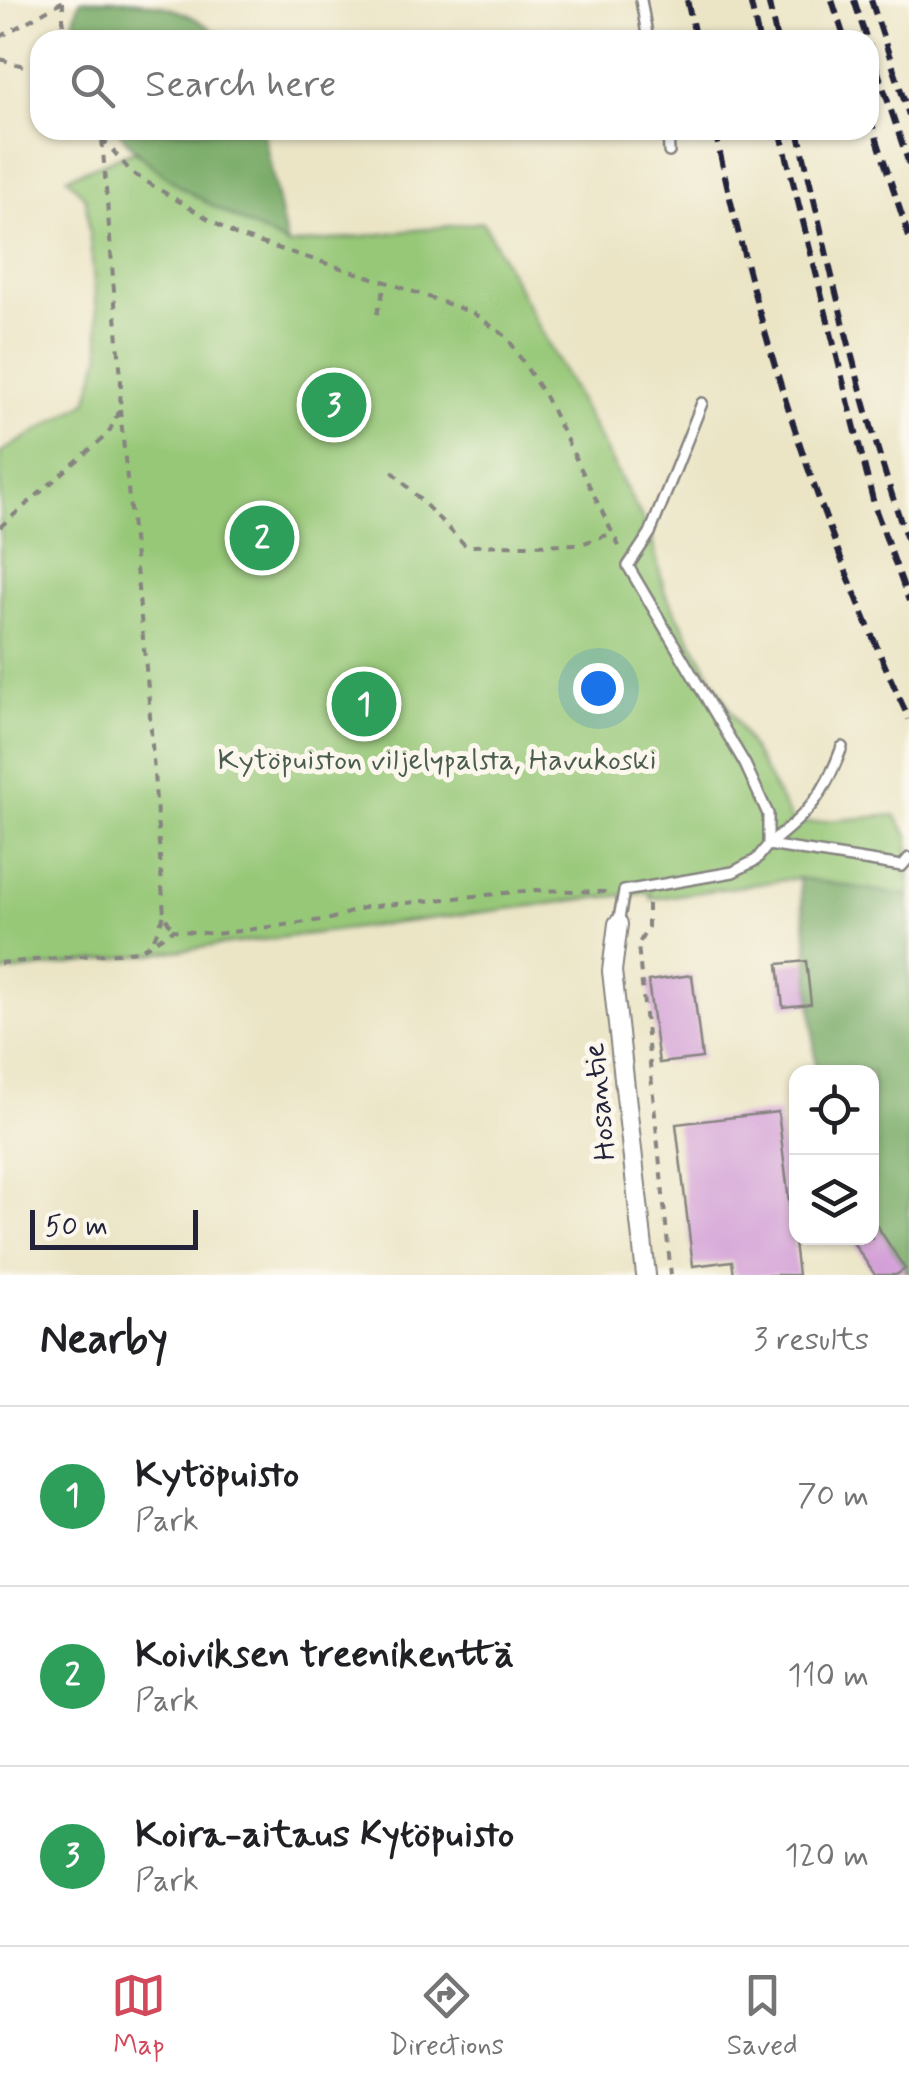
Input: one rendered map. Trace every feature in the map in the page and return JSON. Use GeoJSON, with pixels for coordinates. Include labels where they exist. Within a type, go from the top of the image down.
{"type":"FeatureCollection","features":[{"type":"Feature","properties":{"kind":"street","name":"Hosantie"},"geometry":{"type":"LineString","coordinates":[[618,924],[612,971],[646,1275]]}},
{"type":"Feature","properties":{"kind":"lane"},"geometry":{"type":"LineString","coordinates":[[641,0],[646,30]]}},
{"type":"Feature","properties":{"kind":"lane"},"geometry":{"type":"LineString","coordinates":[[668,140],[669,152]]}},
{"type":"Feature","properties":{"kind":"lane"},"geometry":{"type":"LineString","coordinates":[[702,404],[650,533],[628,566],[746,764],[768,814],[768,845]]}},
{"type":"Feature","properties":{"kind":"lane"},"geometry":{"type":"LineString","coordinates":[[618,924],[624,891],[733,872],[756,860],[827,786],[842,747]]}},
{"type":"Feature","properties":{"kind":"lane"},"geometry":{"type":"LineString","coordinates":[[768,845],[907,864]]}},
{"type":"Feature","properties":{"kind":"path"},"geometry":{"type":"LineString","coordinates":[[0,36],[64,1]]}},
{"type":"Feature","properties":{"kind":"path"},"geometry":{"type":"LineString","coordinates":[[63,30],[64,1]]}},
{"type":"Feature","properties":{"kind":"path"},"geometry":{"type":"LineString","coordinates":[[0,60],[30,69]]}},
{"type":"Feature","properties":{"kind":"path"},"geometry":{"type":"LineString","coordinates":[[102,140],[120,409],[148,688],[164,915],[172,930]]}},
{"type":"Feature","properties":{"kind":"path"},"geometry":{"type":"LineString","coordinates":[[104,140],[132,173],[235,235],[474,313],[507,337],[546,398],[628,566]]}},
{"type":"Feature","properties":{"kind":"path"},"geometry":{"type":"LineString","coordinates":[[377,314],[386,282]]}},
{"type":"Feature","properties":{"kind":"path"},"geometry":{"type":"LineString","coordinates":[[0,526],[108,434],[120,409]]}},
{"type":"Feature","properties":{"kind":"path"},"geometry":{"type":"LineString","coordinates":[[392,470],[466,546],[581,544],[613,533]]}},
{"type":"Feature","properties":{"kind":"path"},"geometry":{"type":"LineString","coordinates":[[649,886],[648,927],[638,945],[672,1275]]}},
{"type":"Feature","properties":{"kind":"path"},"geometry":{"type":"LineString","coordinates":[[0,963],[139,951],[172,930],[216,934],[330,919],[366,907],[536,890],[624,891]]}},
{"type":"Feature","properties":{"kind":"path"},"geometry":{"type":"LineString","coordinates":[[153,940],[164,915]]}},
{"type":"Feature","properties":{"kind":"green space"},"geometry":{"type":"Polygon","coordinates":[[[80,0],[138,2],[175,10],[211,30],[76,30],[74,20],[80,0]]]}},
{"type":"Feature","properties":{"kind":"green space"},"geometry":{"type":"Polygon","coordinates":[[[126,140],[265,140],[287,245],[174,182],[126,140]]]}},
{"type":"Feature","properties":{"kind":"green space","name":"Kytöpuiston viljelypalsta, Havukoski"},"geometry":{"type":"Polygon","coordinates":[[[134,151],[199,198],[288,245],[483,222],[650,533],[665,593],[794,824],[895,815],[909,837],[909,1275],[879,1229],[879,1065],[816,1065],[799,878],[651,899],[651,893],[595,898],[0,973],[0,453],[87,402],[101,354],[86,199],[67,177],[134,151]]]}},
{"type":"Feature","properties":{"kind":"green space"},"geometry":{"type":"Polygon","coordinates":[[[799,878],[909,896],[909,1275],[879,1229],[879,1065],[816,1065],[799,878]]]}},
{"type":"Feature","properties":{"kind":"building"},"geometry":{"type":"Polygon","coordinates":[[[806,961],[811,1004],[783,1007],[778,964],[806,961]]]}},
{"type":"Feature","properties":{"kind":"building"},"geometry":{"type":"Polygon","coordinates":[[[692,975],[702,1058],[659,1063],[648,981],[692,975]]]}},
{"type":"Feature","properties":{"kind":"building"},"geometry":{"type":"Polygon","coordinates":[[[778,1112],[789,1202],[789,1245],[794,1245],[798,1275],[734,1275],[732,1261],[693,1266],[676,1124],[778,1112]]]}},
{"type":"Feature","properties":{"kind":"building"},"geometry":{"type":"Polygon","coordinates":[[[879,1229],[905,1269],[896,1275],[875,1275],[855,1245],[879,1245],[879,1229]]]}},
{"type":"Feature","properties":{"kind":"railway"},"geometry":{"type":"LineString","coordinates":[[687,0],[694,30]]}},
{"type":"Feature","properties":{"kind":"railway"},"geometry":{"type":"LineString","coordinates":[[750,0],[757,30]]}},
{"type":"Feature","properties":{"kind":"railway"},"geometry":{"type":"LineString","coordinates":[[768,0],[775,30]]}},
{"type":"Feature","properties":{"kind":"railway"},"geometry":{"type":"LineString","coordinates":[[832,0],[842,30]]}},
{"type":"Feature","properties":{"kind":"railway"},"geometry":{"type":"LineString","coordinates":[[854,0],[864,30]]}},
{"type":"Feature","properties":{"kind":"railway"},"geometry":{"type":"LineString","coordinates":[[871,0],[909,115]]}},
{"type":"Feature","properties":{"kind":"railway"},"geometry":{"type":"LineString","coordinates":[[879,75],[909,164]]}},
{"type":"Feature","properties":{"kind":"railway"},"geometry":{"type":"LineString","coordinates":[[717,140],[751,281],[795,430],[848,576],[909,719]]}},
{"type":"Feature","properties":{"kind":"railway"},"geometry":{"type":"LineString","coordinates":[[783,140],[875,508],[909,601]]}},
{"type":"Feature","properties":{"kind":"railway"},"geometry":{"type":"LineString","coordinates":[[800,140],[861,391],[909,545]]}},
{"type":"Feature","properties":{"kind":"railway"},"geometry":{"type":"LineString","coordinates":[[877,140],[909,237]]}},
{"type":"Feature","properties":{"kind":"place","name":"Koira-aitaus Kytöpuisto"},"geometry":{"type":"Point","coordinates":[334,405]}},
{"type":"Feature","properties":{"kind":"place","name":"Koiviksen treenikenttä"},"geometry":{"type":"Point","coordinates":[262,538]}},
{"type":"Feature","properties":{"kind":"place","name":"Kytöpuisto"},"geometry":{"type":"Point","coordinates":[364,704]}}]}
